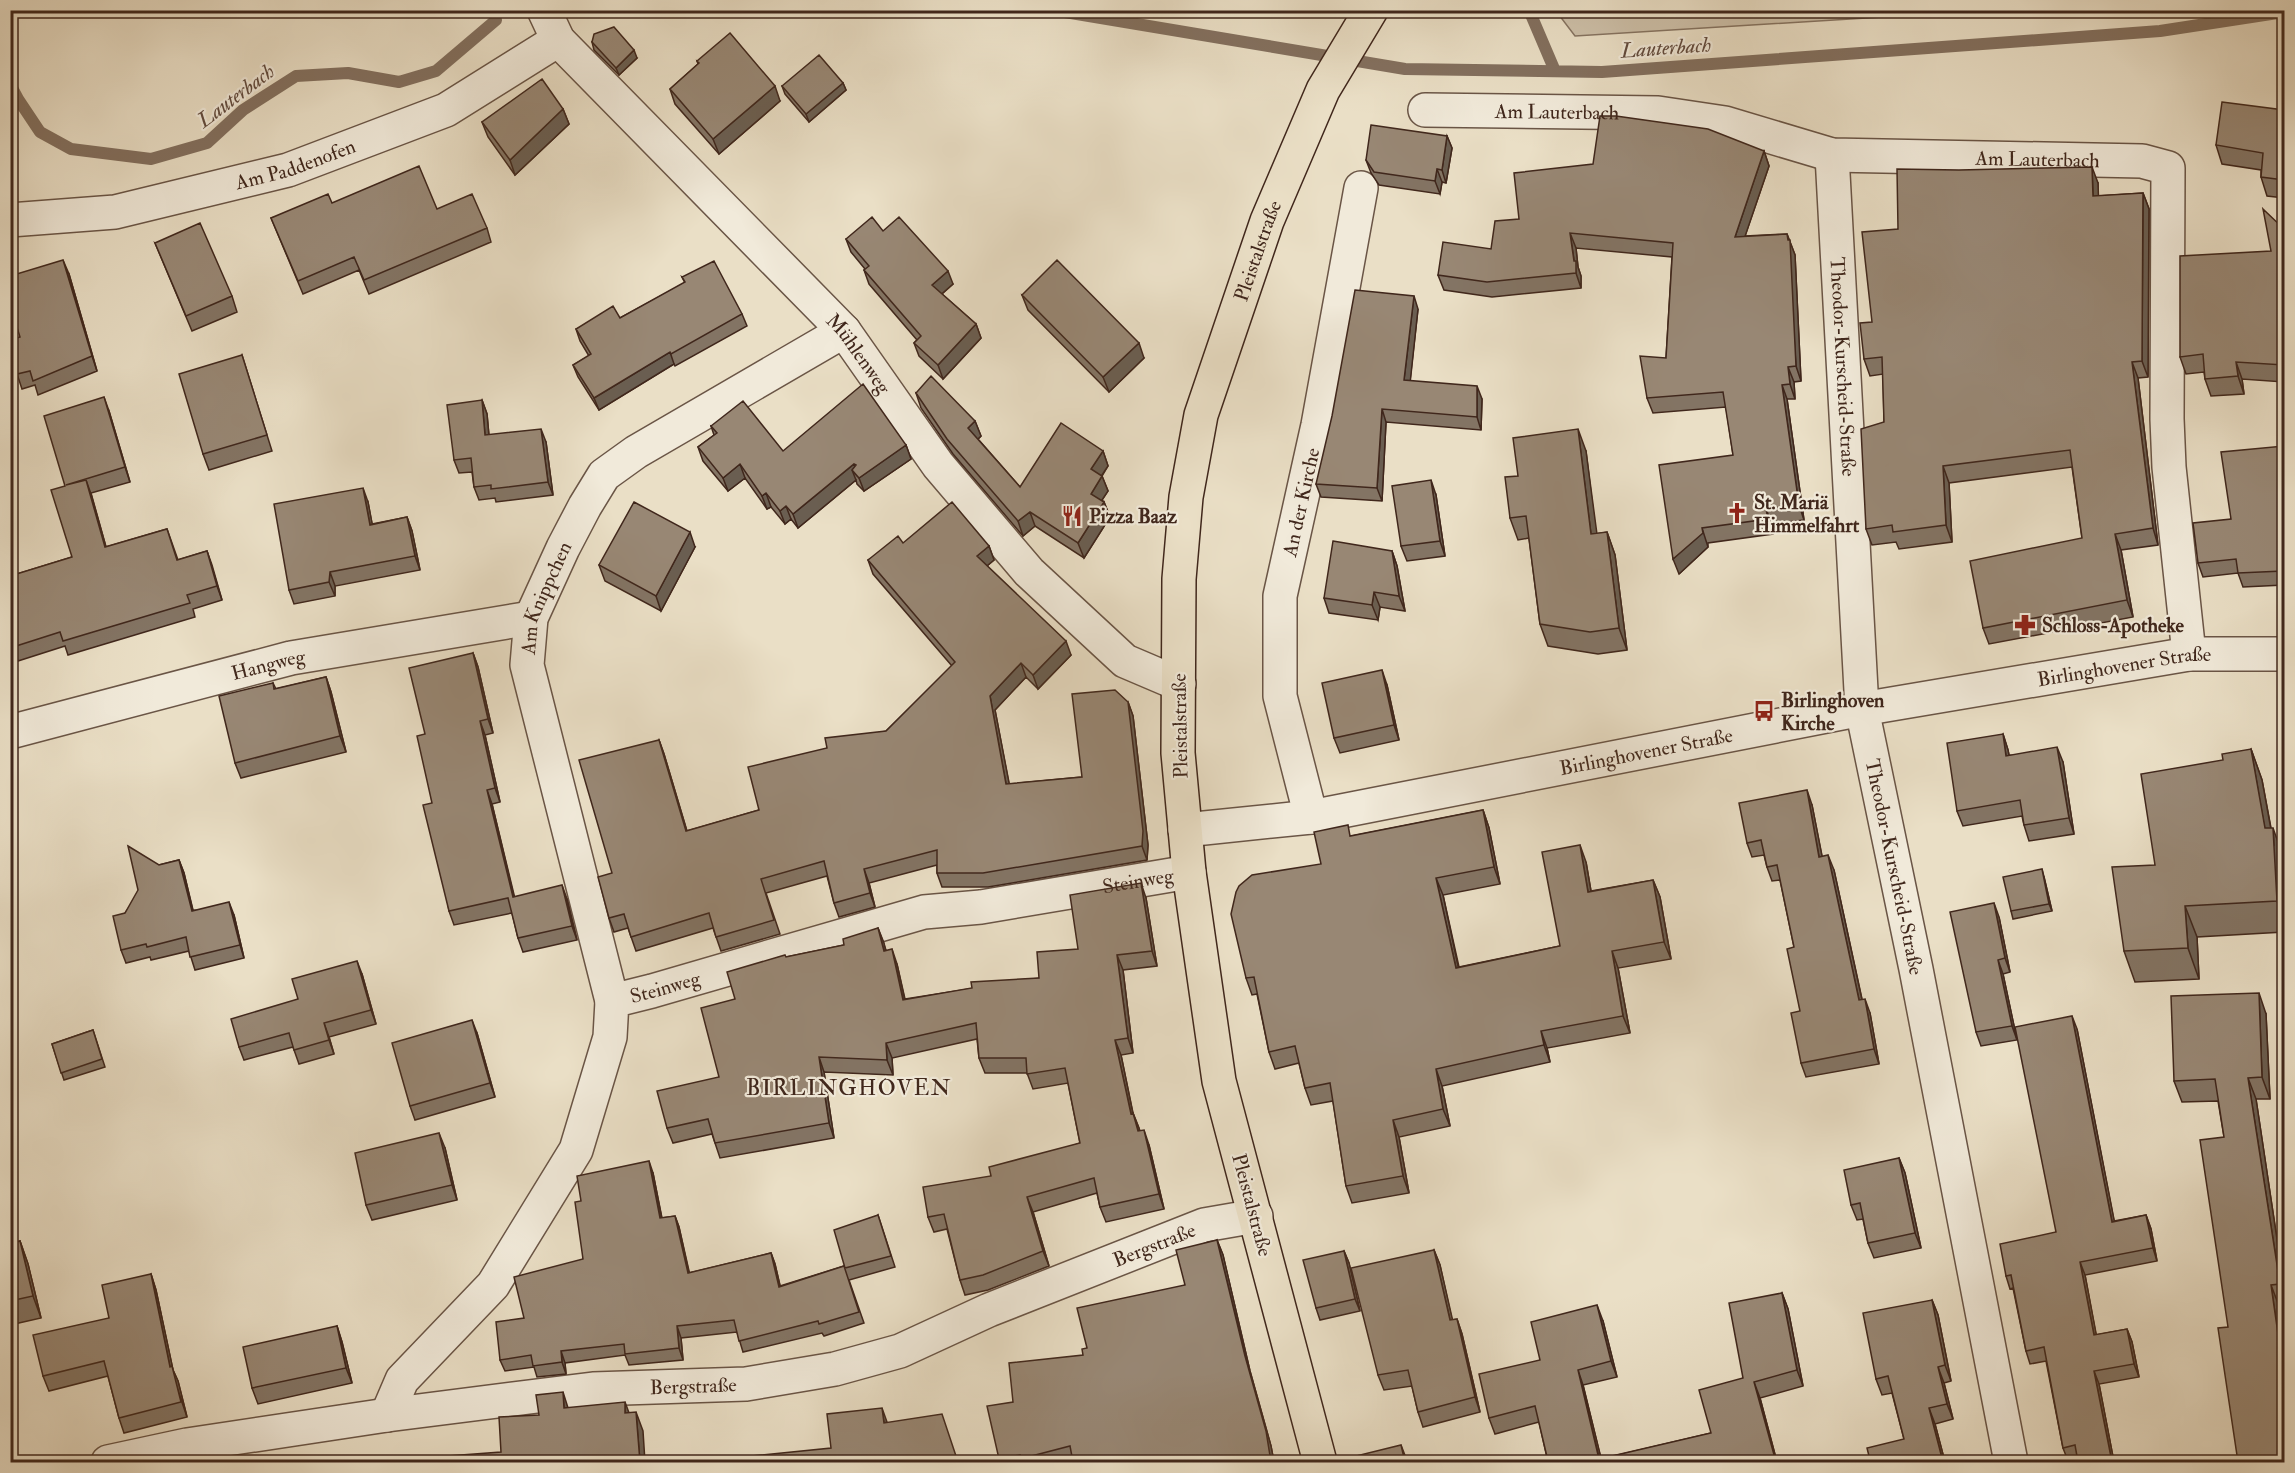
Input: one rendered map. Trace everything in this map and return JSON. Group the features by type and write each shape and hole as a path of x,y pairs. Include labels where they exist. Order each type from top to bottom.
{"main road":[{"name":"Pleistalstraße","path":"1320,1462 1219,1081 1189,872 1178,753 1179,579 1186,497 1201,415 1267,221 1323,90 1364,21"}],"street":[{"name":"Mühlenweg","path":"544,10 558,40 844,331 938,465 1029,572 1125,661 1179,684"},
{"name":"Am Paddenofen","path":"10,220 116,212 288,170 446,110 558,40"},
{"name":"Am Lauterbach","path":"1425,110 1658,113 1725,123 1832,155 2142,161 2168,168 2167,419 2169,467 2189,654"},
{"name":"Theodor-Kurscheid-Straße","path":"1832,155 1862,709 1916,969 2011,1462"},
{"name":"An der Kirche","path":"1311,817 1280,696 1280,596 1318,425 1361,188"},
{"name":"Am Knippchen","path":"612,1001 527,665 531,618 563,548 604,475 636,452 844,331"},
{"name":"Hangweg","path":"10,732 291,658 531,618"},
{"name":"Birlinghovener Straße","path":"1185,830 1311,817 1862,709 2189,654 2284,654"},
{"name":"Steinweg","path":"387,1415 402,1380 493,1285 576,1150 610,1037 612,1001 652,992 924,912 981,907 1189,872"},
{"name":"Bergstraße","path":"108,1462 187,1445 387,1415 593,1389 746,1384 862,1363 900,1351 988,1310 1204,1225 1256,1216"}],"shaded area":[{"path":"1556,11 1979,11 1575,36"}],"building":[{"path":"614,27 634,50 616,68 592,42 594,34"},
{"path":"730,33 775,86 713,139 670,89 699,63 697,61"},
{"path":"819,55 843,83 806,114 782,86"},
{"path":"542,79 563,109 510,160 482,122"},
{"path":"2222,102 2284,110 2284,180 2261,177 2263,153 2216,145"},
{"path":"1600,116 1616,116 1708,129 1764,151 1735,237 1787,234 1790,240 1796,366 1788,367 1790,384 1782,385 1799,505 1766,509 1768,519 1702,528 1703,533 1673,559 1659,465 1733,455 1723,392 1647,398 1640,356 1666,358 1673,243 1570,233 1576,273 1487,282 1438,275 1443,242 1491,249 1495,221 1519,219 1514,173 1593,164"},
{"path":"1371,125 1447,136 1442,170 1437,169 1435,181 1374,172 1366,160"},
{"path":"419,166 437,209 472,194 487,228 364,280 354,257 298,281 271,218 328,194 332,203"},
{"path":"2092,167 2093,196 2143,193 2142,361 2132,362 2153,528 2115,534 2127,600 1983,628 1970,561 2082,538 2070,450 1943,466 1946,525 1893,532 1892,525 1866,529 1861,429 1884,422 1882,357 1864,359 1860,323 1872,322 1862,232 1898,229 1897,169"},
{"path":"2263,209 2284,229 2284,365 2236,362 2238,376 2205,379 2203,354 2180,357 2180,256 2271,251"},
{"path":"872,217 883,231 899,217 948,271 932,285 976,324 938,365 914,343 921,336 864,270 869,266 846,239"},
{"path":"200,223 232,296 186,316 155,243"},
{"path":"63,260 92,356 33,381 30,371 17,374 10,354 10,340 20,337 10,305 10,276"},
{"path":"1057,260 1139,343 1103,377 1022,295"},
{"path":"714,261 742,314 671,354 670,352 594,398 573,365 591,354 576,329 613,306 620,318 685,282 682,277"},
{"path":"1355,290 1414,296 1404,380 1477,386 1477,417 1382,409 1377,488 1316,484 1332,416"},
{"path":"242,355 267,435 203,454 179,374"},
{"path":"931,376 975,421 968,428 1020,487 1061,423 1103,451 1091,469 1102,476 1091,494 1104,502 1078,543 1030,512 1018,521 947,439 916,393"},
{"path":"863,384 906,445 859,478 852,470 856,465 854,464 793,514 786,506 780,511 766,493 762,496 740,464 723,478 698,447 717,433 711,426 743,401 783,451"},
{"path":"104,397 125,467 66,485 86,480 105,547 167,529 177,560 207,551 217,586 187,595 190,603 63,641 60,632 13,647 10,638 10,576 72,557 51,490 65,486 44,416"},
{"path":"482,400 485,435 541,429 548,482 491,489 491,485 474,487 471,458 454,460 447,405"},
{"path":"1578,429 1591,534 1607,532 1619,628 1590,632 1540,624 1526,516 1510,518 1505,477 1518,476 1513,438"},
{"path":"2284,446 2283,571 2238,573 2236,559 2198,563 2193,523 2231,519 2221,452"},
{"path":"1431,480 1440,541 1401,546 1392,486"},
{"path":"363,488 370,525 407,517 415,556 330,572 329,582 289,590 274,504"},
{"path":"634,502 690,532 656,596 599,565"},
{"path":"952,502 989,546 977,556 1066,641 1033,675 1021,663 990,696 1006,784 1082,777 1072,694 1115,690 1128,702 1143,831 1142,846 983,873 937,873 937,850 864,869 870,893 834,903 824,861 761,879 774,920 716,937 709,913 631,937 624,914 609,918 598,877 612,873 579,760 659,740 686,831 759,810 748,767 827,748 825,738 886,731 955,662 868,560 898,536 903,543"},
{"path":"1333,541 1392,551 1399,596 1374,592 1372,605 1324,598"},
{"path":"473,653 488,719 480,721 495,788 487,790 513,897 562,885 572,926 518,938 508,898 449,911 423,805 432,803 417,736 425,734 409,668"},
{"path":"1382,670 1394,725 1334,738 1322,683"},
{"path":"326,677 340,736 235,763 219,696 273,683 274,689"},
{"path":"2003,734 2006,756 2057,747 2069,818 2024,825 2020,800 1957,811 1947,743"},
{"path":"2251,749 2265,828 2273,828 2277,901 2185,906 2188,948 2124,951 2112,867 2155,865 2141,774 2223,760 2222,754"},
{"path":"1807,790 1819,857 1828,855 1859,1000 1865,999 1874,1049 1801,1063 1791,1013 1800,1011 1787,949 1794,947 1777,865 1767,867 1761,840 1747,843 1739,803"},
{"path":"1483,810 1494,867 1436,878 1456,968 1560,946 1542,852 1580,845 1588,892 1653,880 1664,942 1612,951 1623,1016 1541,1031 1544,1045 1436,1069 1443,1109 1393,1120 1403,1176 1346,1186 1330,1083 1305,1088 1295,1046 1269,1052 1254,977 1246,978 1231,914 1236,892 1239,886 1252,875 1321,864 1314,832 1348,825 1350,836"},
{"path":"128,846 159,865 179,860 192,911 229,902 240,945 190,957 186,937 147,947 146,944 121,950 113,916 125,913 138,890"},
{"path":"2042,869 2049,904 2011,911 2003,877"},
{"path":"1141,883 1152,951 1117,955 1128,1038 1115,1040 1131,1114 1133,1113 1138,1131 1144,1130 1159,1194 1100,1207 1094,1178 1027,1197 1043,1251 983,1275 960,1280 944,1214 928,1217 923,1187 991,1176 989,1167 1080,1143 1065,1068 1027,1074 1026,1058 979,1058 976,1023 886,1043 887,1060 819,1057 829,1123 715,1143 708,1119 667,1128 657,1091 719,1077 701,1008 735,999 727,972 785,955 786,957 844,945 843,939 878,928 884,951 892,949 903,1000 972,988 971,982 1039,978 1037,952 1078,949 1070,895"},
{"path":"1994,903 2005,958 1998,960 2012,1026 1976,1032 1950,912"},
{"path":"357,961 371,1010 324,1023 329,1040 294,1050 289,1033 239,1047 231,1019 298,999 292,979"},
{"path":"2259,993 2262,1077 2248,1078 2280,1284 2271,1285 2284,1376 2284,1462 2238,1462 2218,1328 2228,1327 2200,1140 2224,1137 2215,1079 2174,1081 2171,996"},
{"path":"2072,1016 2112,1222 2146,1215 2153,1248 2080,1262 2094,1335 2127,1329 2134,1364 2094,1371 2112,1462 2078,1462 2075,1445 2063,1448 2044,1347 2026,1351 2011,1275 2006,1276 2000,1244 2056,1232 2015,1027"},
{"path":"472,1020 490,1083 410,1106 392,1043"},
{"path":"93,1030 102,1059 61,1073 52,1044"},
{"path":"439,1133 452,1185 366,1205 355,1153"},
{"path":"1899,1158 1915,1233 1868,1243 1860,1203 1851,1205 1844,1170"},
{"path":"649,1161 660,1218 675,1216 688,1273 771,1253 779,1287 844,1266 859,1312 819,1324 818,1321 739,1341 734,1320 677,1326 679,1348 625,1354 624,1344 561,1351 562,1362 533,1366 531,1355 500,1360 496,1322 524,1318 514,1277 583,1259 575,1202 581,1201 577,1176"},
{"path":"878,1215 891,1256 845,1268 834,1230"},
{"path":"1217,1240 1266,1431 1271,1462 1151,1462 1150,1458 1110,1462 1073,1462 1070,1446 1020,1459 1020,1455 999,1459 987,1406 1013,1402 1009,1363 1083,1355 1082,1349 1087,1348 1077,1308 1185,1285 1176,1250"},
{"path":"20,1241 33,1296 10,1301 10,1244"},
{"path":"1434,1250 1450,1320 1457,1319 1475,1397 1418,1412 1408,1370 1378,1375 1351,1268"},
{"path":"1344,1251 1355,1299 1316,1308 1303,1260"},
{"path":"151,1274 170,1367 172,1366 181,1402 119,1418 104,1361 43,1376 33,1335 109,1318 102,1285"},
{"path":"1782,1293 1797,1370 1754,1382 1776,1462 1554,1462 1553,1460 1548,1461 1535,1406 1489,1418 1479,1374 1540,1360 1531,1322 1597,1305 1611,1361 1578,1370 1599,1459 1711,1433 1699,1390 1743,1378 1729,1303"},
{"path":"1932,1300 1945,1365 1938,1367 1947,1404 1929,1408 1943,1462 1858,1462 1870,1460 1867,1448 1904,1439 1888,1376 1876,1379 1863,1313"},
{"path":"337,1326 346,1368 252,1388 243,1347"},
{"path":"563,1392 564,1408 625,1402 625,1413 636,1412 640,1462 367,1462 501,1452 499,1417 539,1415 536,1395"},
{"path":"882,1408 884,1423 942,1414 958,1462 752,1462 752,1456 831,1448 827,1414"},
{"path":"1401,1445 1405,1462 1357,1462 1356,1456"}],"waterway":[{"name":"Lauterbach","path":"1053,10 1405,69 1602,72 2160,31 2284,12"},
{"path":"1529,10 1555,71"},
{"name":"Lauterbach","path":"10,84 40,132 71,149 151,159 207,143 243,110 296,76 348,73 399,82 436,71 496,20"}],"place":[{"name":"St. Mariä Himmelfahrt","path":"1737,513"},
{"name":"Pizza Baaz","path":"1072,516"},
{"name":"Schloss-Apotheke","path":"2025,625"},
{"name":"Birlinghoven Kirche","path":"1764,711"}],"district":[{"name":"BIRLINGHOVEN","path":"849,1088"}]}
